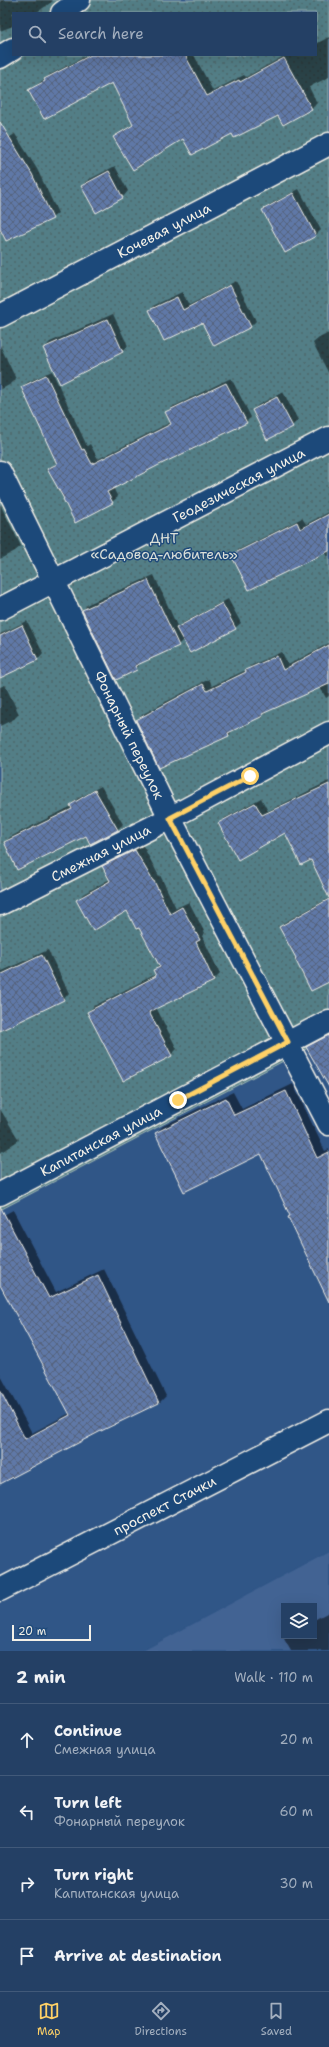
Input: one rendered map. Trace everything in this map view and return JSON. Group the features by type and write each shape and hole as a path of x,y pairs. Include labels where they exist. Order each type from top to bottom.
{"street":[{"path":"63,12 79,0"},
{"path":"0,56 12,50"},
{"name":"Кочевая улица","path":"0,316 329,144"},
{"name":"Геодезическая улица","path":"0,609 329,438"},
{"name":"Фонарный переулок","path":"0,472 170,818 288,1042 329,1124"},
{"name":"Смежная улица","path":"0,904 170,818 329,733"},
{"name":"Капитанская улица","path":"0,1194 329,1020"},
{"name":"проспект Стачки","path":"0,1590 329,1421"}],"shaded area":[{"path":"329,1551 329,1651 143,1651"}],"green space":[{"name":"ДНТ «Садовод-любитель»","path":"0,0 329,0 329,1037 0,1210"}],"building":[{"path":"89,56 186,56 207,96 239,80 240,82 284,58 312,109 283,125 278,116 234,138 232,134 192,155 183,139 133,170 113,137 133,125 112,83 44,119 28,90 45,81 44,79"},
{"path":"0,122 32,174 53,219 6,241 0,229"},
{"path":"109,171 123,198 96,213 81,186"},
{"path":"293,193 316,236 285,253 262,210"},
{"path":"230,285 251,327 214,346 202,323 164,341 149,310 177,297 183,310"},
{"path":"108,319 123,352 60,384 43,348"},
{"path":"46,375 82,450 84,449 92,464 171,424 165,412 226,383 247,423 159,465 107,492 113,503 75,523 64,499 47,469 57,464 21,387"},
{"path":"277,397 293,427 267,440 252,410"},
{"path":"329,514 329,551 249,590 231,555 297,522 300,529"},
{"path":"148,580 179,646 135,666 137,670 116,680 82,610"},
{"path":"222,603 236,629 190,653 176,628"},
{"path":"22,625 38,660 0,678 0,636"},
{"path":"329,645 329,684 262,714 263,716 228,733 229,736 159,768 136,720 203,684 207,691 246,672 245,670 277,656 283,670"},
{"path":"329,784 329,898 311,860 301,865 285,833 238,860 218,823 255,803 262,815"},
{"path":"95,790 118,830 90,844 86,836 17,870 4,842 72,809 70,805"},
{"path":"135,850 154,881 170,914 182,907 200,940 196,942 214,981 149,1012 172,1056 123,1081 87,1012 156,976 153,970 160,967 139,928 136,929 127,911 93,931 76,900 110,881 102,866"},
{"path":"329,899 329,982 311,991 295,959 296,958 279,927"},
{"path":"42,955 64,1000 0,1031 0,975"},
{"path":"329,1035 329,1087 306,1047"},
{"path":"286,1091 317,1158 329,1152 329,1302 288,1217 290,1216 261,1154 184,1192 155,1133 226,1098 234,1115"},
{"path":"0,1206 49,1298 98,1275 159,1403 99,1432 0,1484 0,1390 25,1439 70,1415 0,1285"}],"route":[{"path":"178,1100 288,1042 170,818 250,776"}]}
